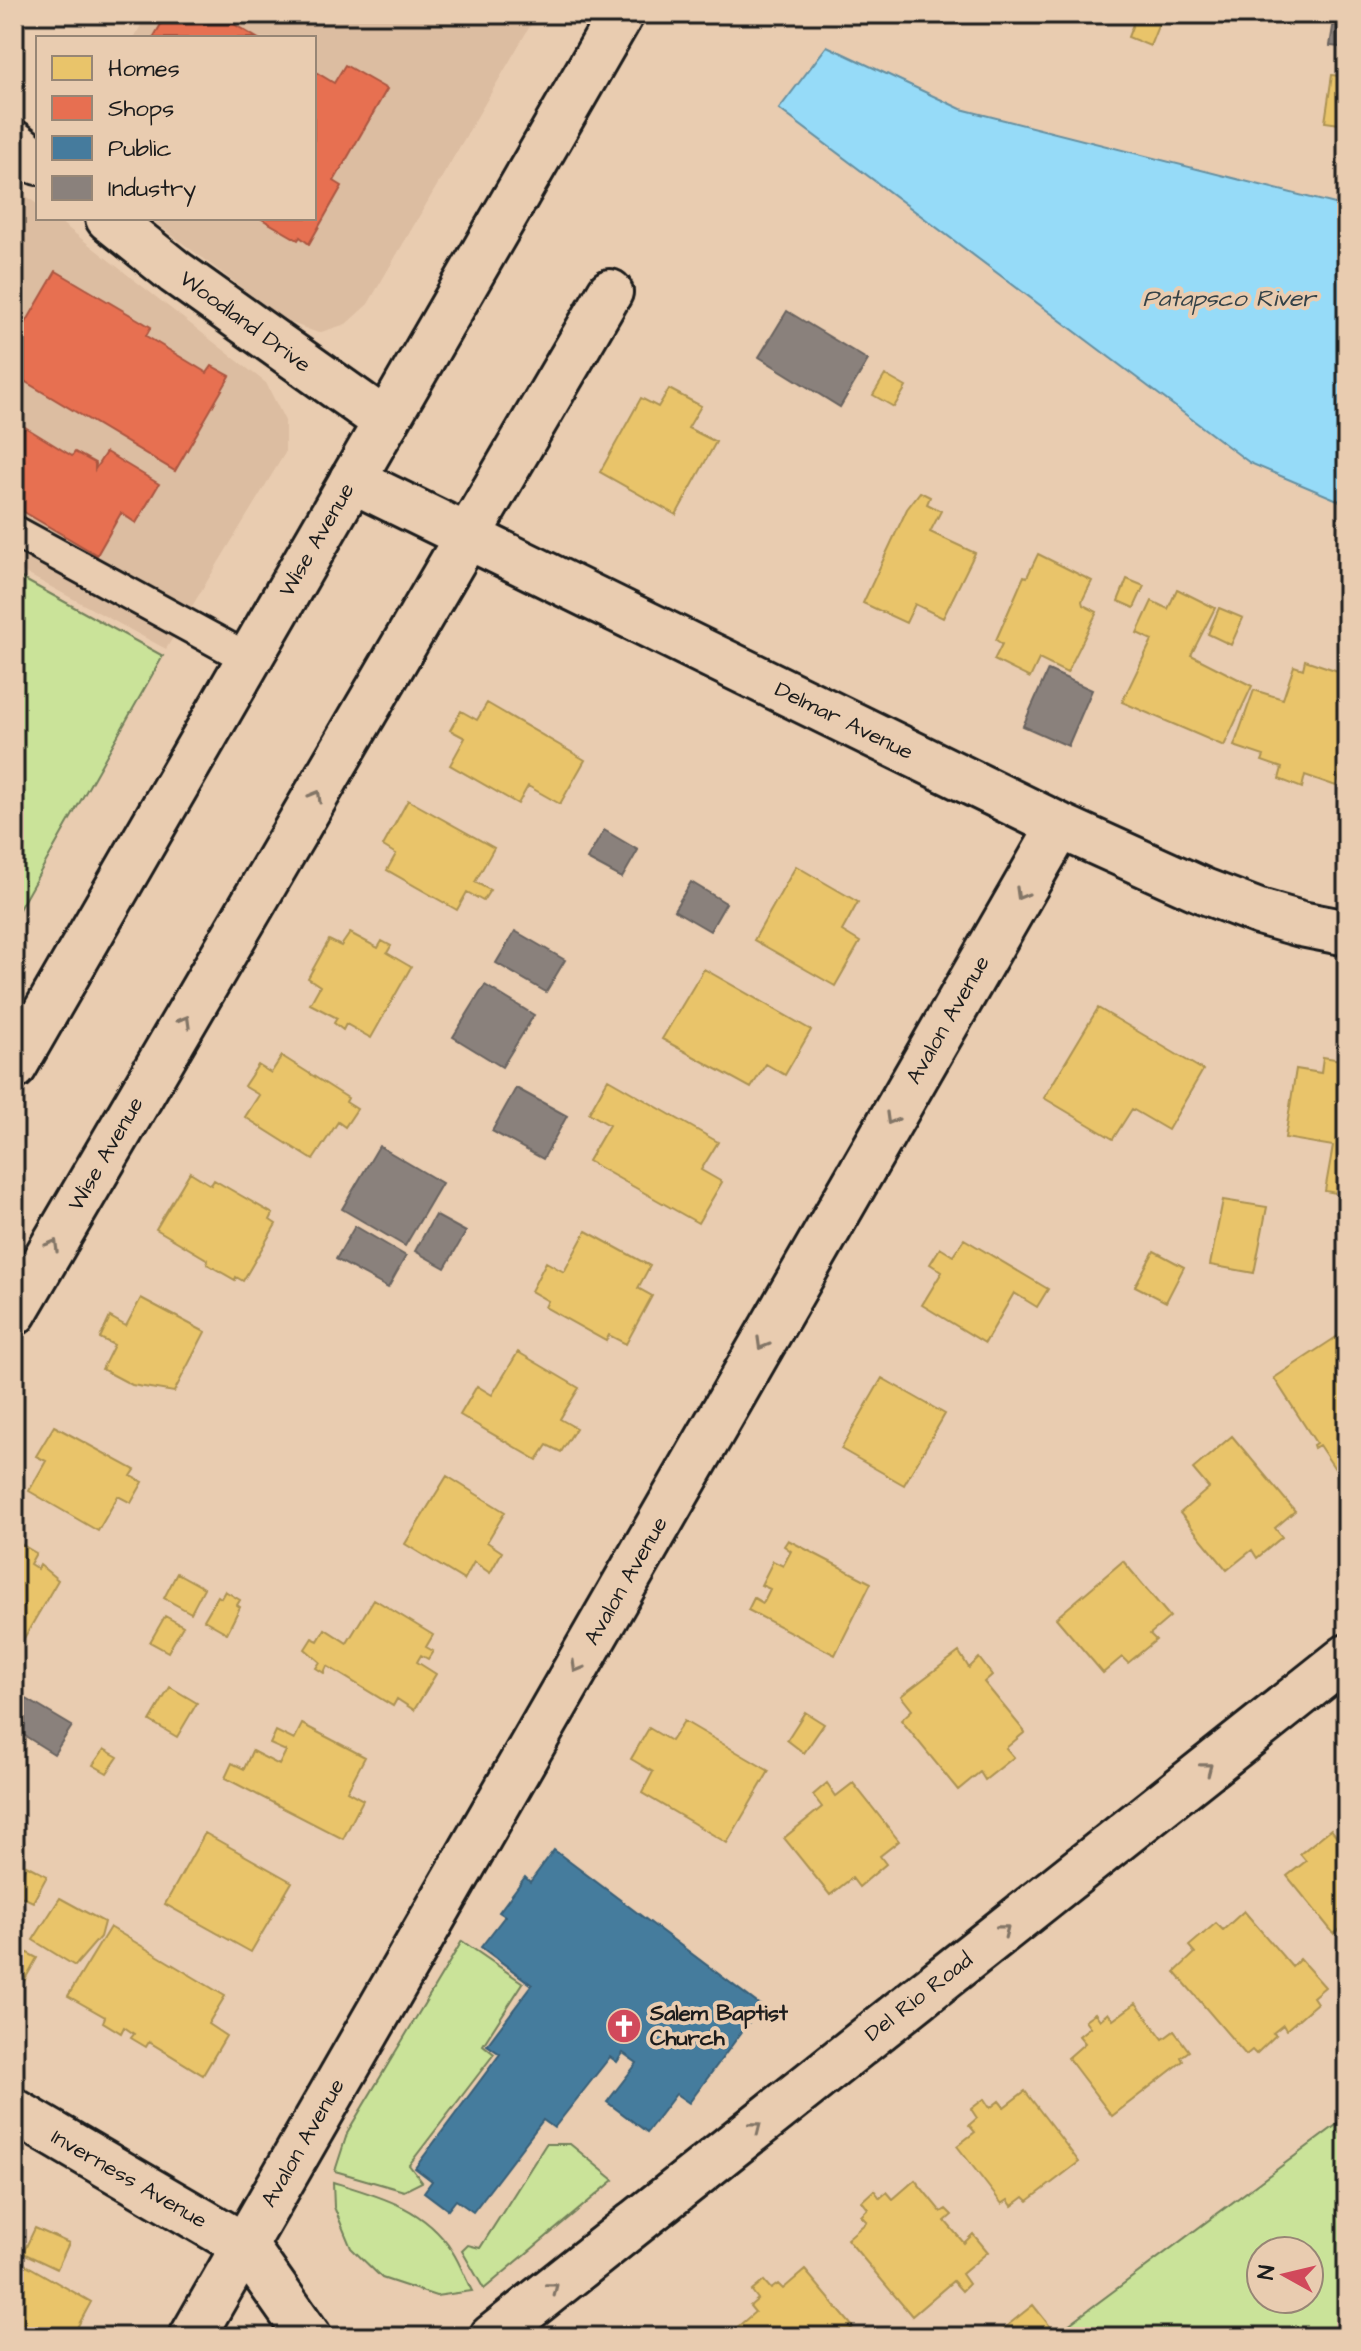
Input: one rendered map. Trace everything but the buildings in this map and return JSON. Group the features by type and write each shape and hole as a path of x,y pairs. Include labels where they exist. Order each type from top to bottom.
{"street":[{"name":"Wise Avenue","path":"14,1067 621,14"},
{"path":"14,143 36,160"},
{"name":"Woodland Drive","path":"110,220 175,272 386,422"},
{"name":"Wise Avenue","path":"14,1313 610,292"},
{"name":"Delmar Avenue","path":"352,480 1060,826 1204,891 1259,912 1347,933"},
{"name":"Avalon Avenue","path":"192,2337 1060,826"},
{"name":"Del Rio Road","path":"492,2337 1347,1657"},
{"name":"Inverness Avenue","path":"14,2111 245,2246"},
{"path":"245,2246 309,2337"}],"lane":[{"path":"14,531 249,659"}],"shaded area":[{"path":"147,14 537,14 368,304 346,324 318,333 286,321 152,220 316,220 316,36 135,36"},
{"path":"21,192 36,203 36,220 58,220 266,383 285,421 285,453 166,649 14,567 14,205"}],"green space":[{"path":"14,574 163,656 14,918"},
{"path":"462,1941 523,1983 483,2045 494,2054 409,2165 422,2182 404,2191 335,2171 348,2131"},
{"path":"1347,2117 1347,2337 1052,2337"},
{"path":"546,2144 570,2144 614,2180 484,2289 462,2251 468,2245 480,2248"},
{"path":"333,2182 400,2206 428,2224 458,2260 472,2291 436,2296 382,2278 351,2248 334,2207"}],"water":[{"name":"Patapsco River","path":"827,46 961,109 1347,207 1347,504 1250,463 779,109"}],"place":[{"name":"Salem Baptist Church","path":"624,2026"}]}
